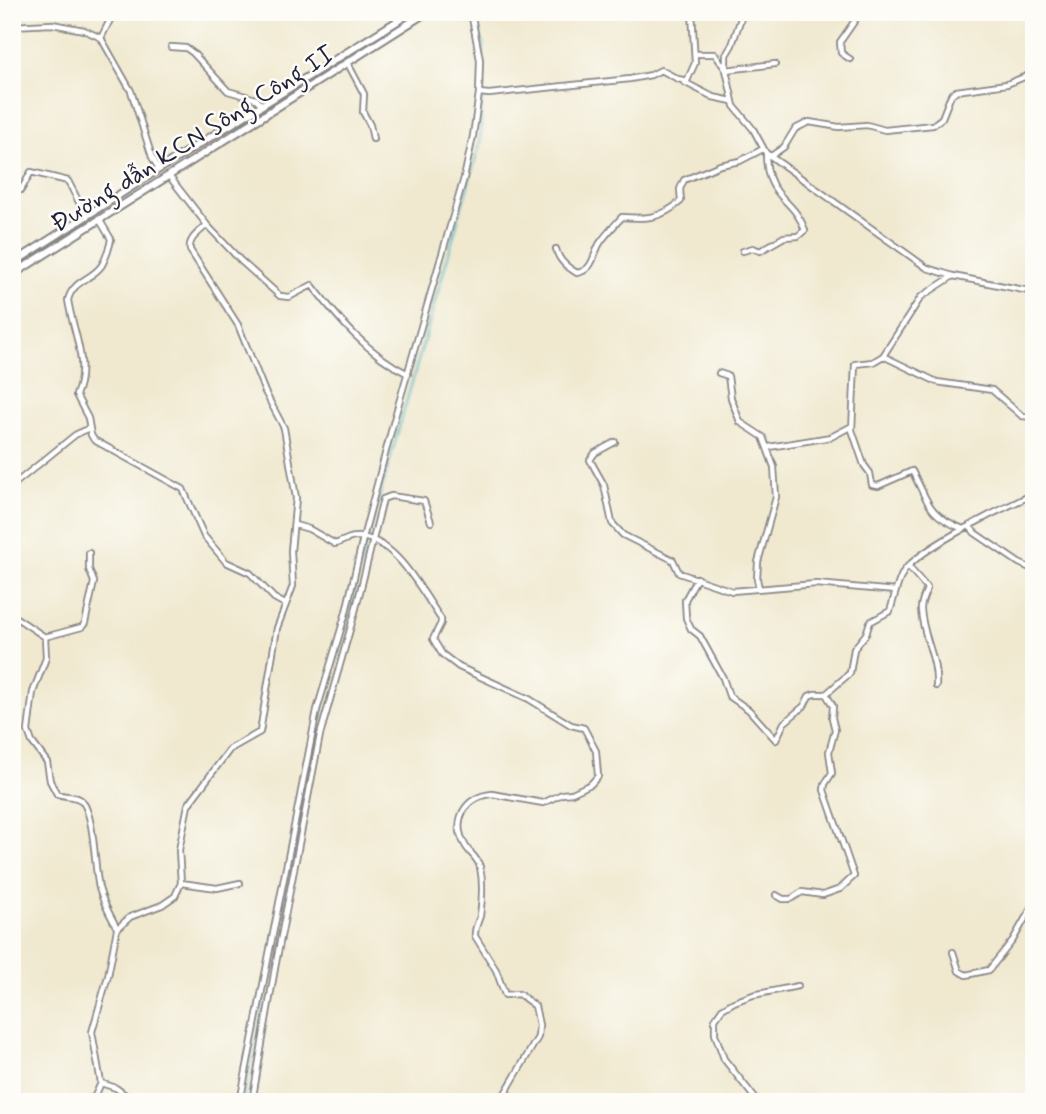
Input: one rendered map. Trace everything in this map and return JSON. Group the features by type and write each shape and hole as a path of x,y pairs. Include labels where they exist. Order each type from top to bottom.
{"street":[{"path":"101,38 114,12"},
{"name":"Đường dẫn KCN Sông Công II","path":"12,264 412,12"},
{"name":"Đường dẫn KCN Sông Công II","path":"12,275 427,12"},
{"path":"240,1102 317,710 368,539 408,374 464,178 473,136 480,93 480,60 471,12"},
{"path":"684,81 694,69 692,12"},
{"path":"743,12 726,55 726,70 732,101 767,153 927,268 953,276 1034,292"},
{"path":"850,59 841,52 840,42 858,16 866,12"},
{"path":"12,26 52,24 83,30 101,38 131,91 152,157 159,169"},
{"path":"171,47 186,48 204,63 228,91 256,99 262,105"},
{"path":"695,54 715,54 726,70"},
{"path":"347,62 364,94 363,112 373,139"},
{"path":"726,70 775,64"},
{"path":"480,93 630,79 650,75 661,69 713,97 732,101"},
{"path":"556,249 558,257 565,265 577,274 583,272 596,255 597,247 622,217 637,219 661,215 681,201 680,189 684,180 720,165 784,147 795,130 809,122 839,127 867,125 890,131 933,125 942,118 951,95 956,91 1007,84 1034,73"},
{"path":"242,118 246,125"},
{"path":"743,251 753,248 760,251 784,237 798,236 804,230 798,217 773,188 767,169 767,153"},
{"path":"12,192 21,190 31,172 68,181 86,216"},
{"path":"168,175 207,225 241,261 280,296 289,297 312,285 362,342 384,362 408,374"},
{"path":"99,219 111,239 104,262 75,286 68,300 82,359 82,380 76,395 88,418 94,440 183,489 204,536 226,562 250,573 274,598 285,604"},
{"path":"117,929 130,917 170,902 181,883 179,850 188,805 230,749 260,732 278,622 293,586 291,551 296,498 284,428 265,392 238,325 190,250 191,239 207,225"},
{"path":"953,276 921,297 883,356 876,361 854,366 852,426 872,485 878,486 912,471 928,505 941,519 963,530"},
{"path":"883,356 937,382 992,390 1022,416 1034,417"},
{"path":"719,373 728,376 731,398 740,422 761,434 769,447 775,470 776,497 758,565 759,588"},
{"path":"769,447 831,437 852,426"},
{"path":"12,486 69,440 89,428"},
{"path":"615,442 594,453 590,460 604,485 612,523 623,535 670,558 679,573 741,592 816,584 896,592"},
{"path":"697,578 685,600 689,626 700,636 723,678 729,696 749,710 775,740 784,723 811,695 826,694 850,673 856,646 866,634 870,622 890,611 901,576 908,566 937,545 997,510 1034,494"},
{"path":"252,1102 275,968 326,712 355,612 368,539 383,499 387,496 424,501 431,522"},
{"path":"295,525 309,529 335,544 352,537 368,539 384,546 419,583 441,621 433,639 442,654 463,669 528,699 571,725 583,727 597,755 598,774 590,784 570,794 562,793 543,803 484,794 470,801 461,815 463,842 478,861 480,869 480,916 474,930 475,936 496,970 505,995 521,995 535,1006 539,1024 538,1037 500,1102"},
{"path":"970,527 1008,556 1034,570"},
{"path":"12,615 46,637 77,630 85,623 94,582 89,569 89,553"},
{"path":"908,566 927,588 921,607 935,667 936,686"},
{"path":"46,637 44,663 31,697 29,736 47,762 50,781 57,794 78,798 83,803 90,825 100,889 117,929 108,976 92,1032 102,1083 95,1096 87,1102"},
{"path":"776,895 791,899 802,892 823,895 840,889 854,876 824,790 832,773 829,752 835,732 833,706 826,694"},
{"path":"299,800 308,804"},
{"path":"181,883 217,888 240,883"},
{"path":"953,952 959,971 966,975 989,970 1013,940 1034,903"},
{"path":"758,1102 724,1059 715,1034 715,1019 718,1013 734,1002 798,986"},
{"path":"102,1083 116,1088 135,1102"}],"waterway":[{"path":"476,12 484,51 482,91"},
{"path":"243,1102 315,739 366,544 480,143 482,96"}]}
